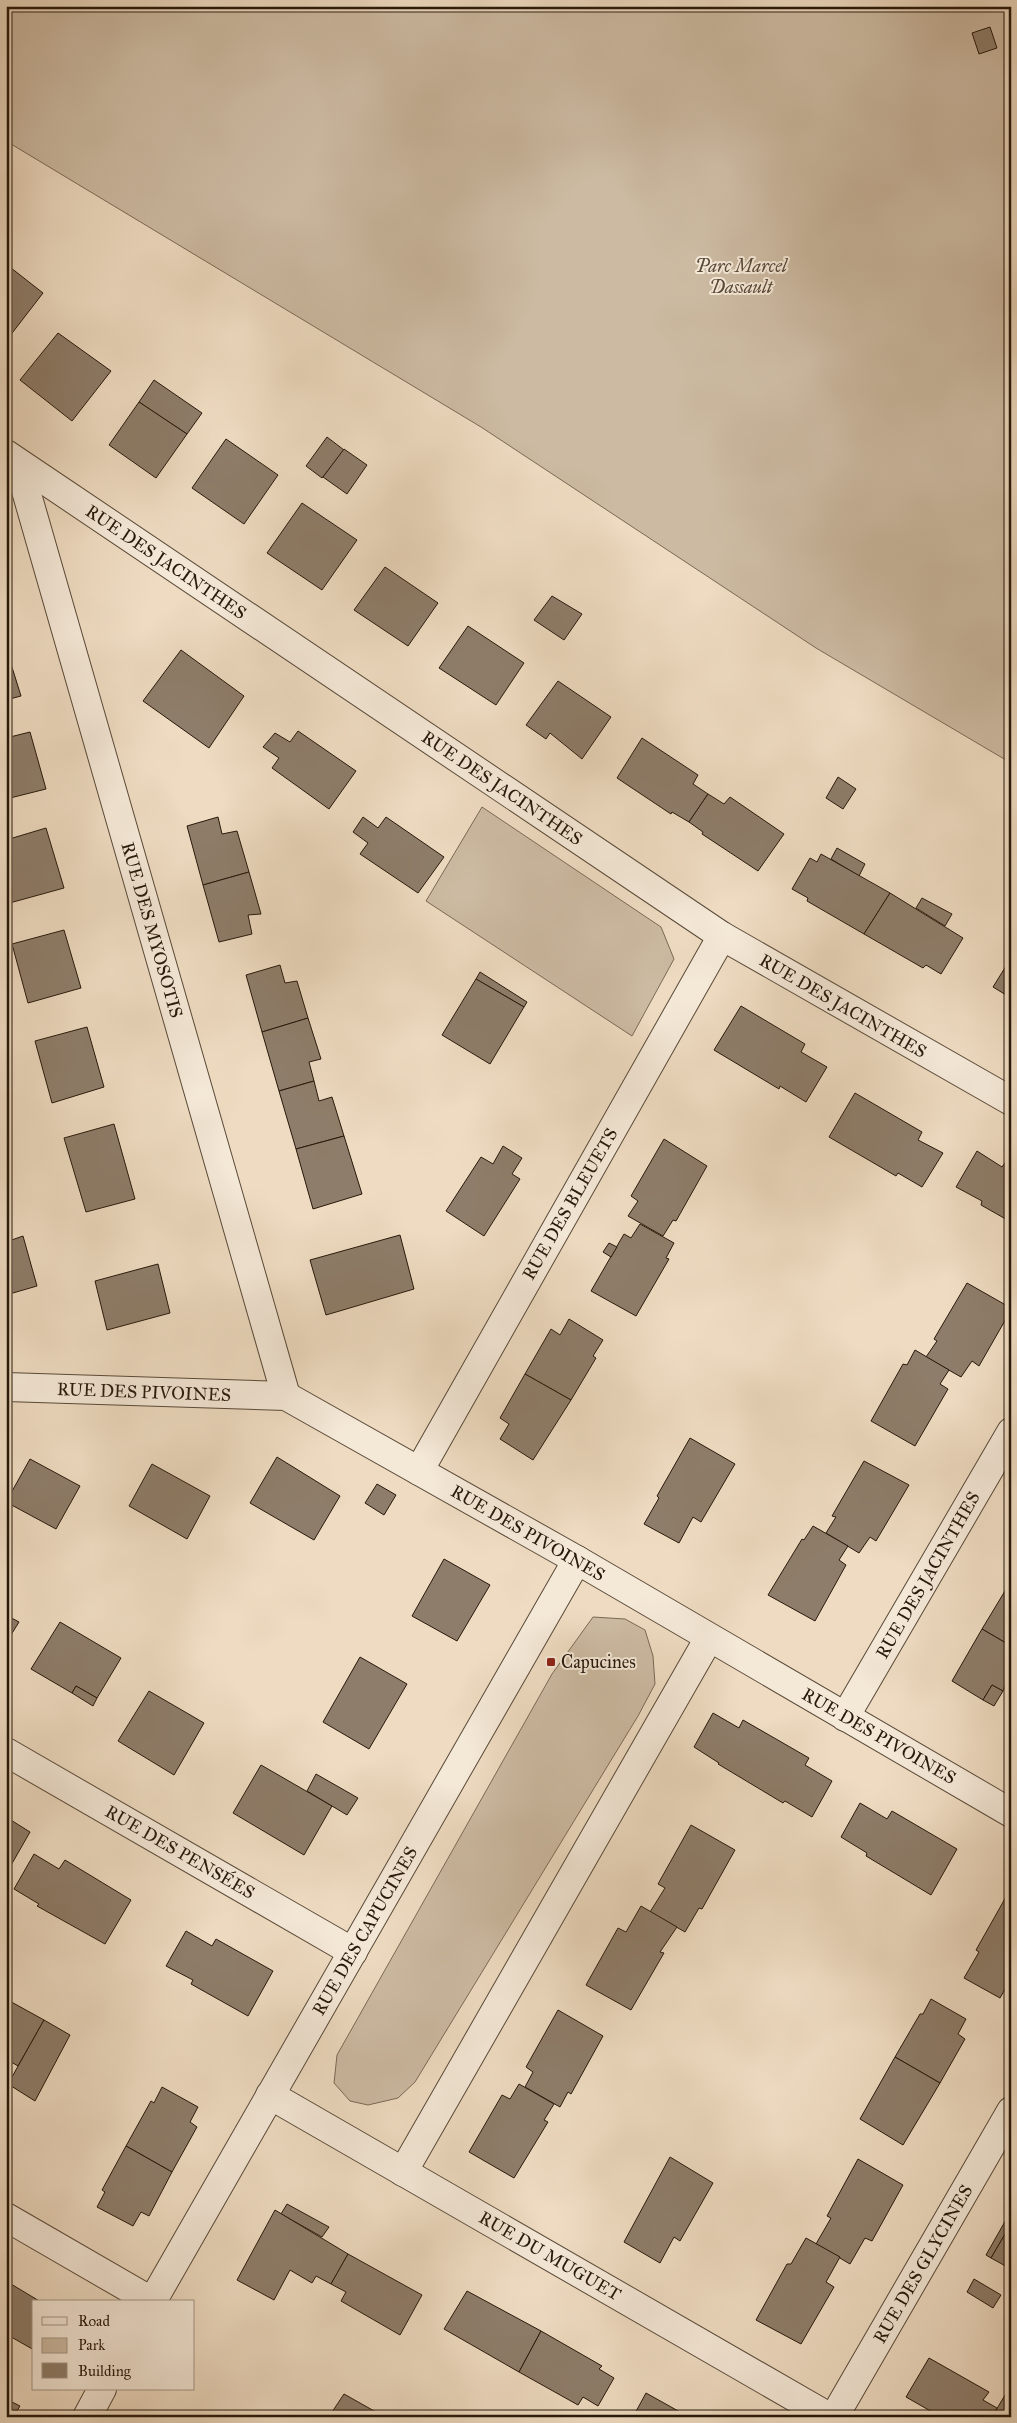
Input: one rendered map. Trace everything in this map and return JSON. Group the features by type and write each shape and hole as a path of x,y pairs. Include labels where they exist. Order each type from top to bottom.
{"street":[{"name":"RUE DES JACINTHES","path":"12,458 722,936 1011,1101"},
{"name":"RUE DES MYOSOTIS","path":"12,458 286,1396"},
{"name":"RUE DES BLEUETS","path":"419,1471 722,936"},
{"name":"RUE DES PIVOINES","path":"6,1387 286,1396 576,1560 1011,1813"},
{"name":"RUE DES JACINTHES","path":"846,1717 1011,1432"},
{"name":"RUE DES CAPUCINES","path":"153,2300 576,1560"},
{"path":"403,2172 709,1638"},
{"name":"RUE DES PENSÉES","path":"6,1752 353,1952"},
{"name":"RUE DU MUGUET","path":"270,2095 830,2417"},
{"name":"RUE DES GLYCINES","path":"834,2417 1011,2111"},
{"path":"6,2217 149,2300"},
{"path":"87,2417 101,2390"}],"green space":[{"name":"Parc Marcel Dassault","path":"6,6 1011,6 1011,763 816,648 481,427 6,141"},
{"path":"482,807 661,927 674,959 632,1036 426,901"},
{"path":"593,1617 625,1619 645,1630 653,1656 655,1684 638,1716 415,2082 398,2098 368,2105 350,2101 334,2083 337,2055 552,1674"}],"building":[{"path":"990,27 997,48 979,54 972,33"},
{"path":"6,264 43,293 6,341"},
{"path":"58,333 111,371 72,421 20,380"},
{"path":"154,380 202,413 187,434 139,402"},
{"path":"139,402 187,434 156,478 109,445"},
{"path":"327,437 344,450 322,478 306,466"},
{"path":"226,439 278,475 244,524 192,488"},
{"path":"344,449 367,465 347,494 323,477"},
{"path":"302,503 357,540 322,590 267,553"},
{"path":"385,567 438,603 408,646 354,610"},
{"path":"552,596 582,614 564,640 534,620"},
{"path":"468,626 524,663 496,705 439,668"},
{"path":"6,648 21,696 6,700"},
{"path":"181,650 244,696 209,748 143,701"},
{"path":"558,681 611,717 582,759 550,733 546,739 526,725"},
{"path":"298,731 356,771 329,809 272,768 279,758 263,747 275,733 290,742"},
{"path":"30,732 46,789 6,799 6,738"},
{"path":"642,738 698,775 693,784 708,794 689,822 672,812 671,814 617,778"},
{"path":"838,777 856,789 843,809 826,798"},
{"path":"708,794 724,804 730,797 784,834 758,871 702,834 703,832 689,822"},
{"path":"218,817 222,834 237,831 249,872 203,885 187,826"},
{"path":"363,817 378,828 386,817 444,857 418,893 360,854 368,843 353,832"},
{"path":"46,828 64,888 6,904 6,840"},
{"path":"837,848 865,864 859,876 831,859"},
{"path":"821,854 890,893 864,934 807,901 808,898 792,889 810,858 817,862"},
{"path":"249,872 261,914 248,915 252,934 219,942 203,885"},
{"path":"890,893 963,938 941,974 926,965 923,968 864,934"},
{"path":"922,898 952,914 945,926 916,908"},
{"path":"64,930 81,988 28,1003 12,944"},
{"path":"1011,958 1011,998 993,987"},
{"path":"280,965 285,983 297,981 308,1018 262,1032 246,975"},
{"path":"480,972 527,1002 524,1007 476,979"},
{"path":"476,979 524,1007 490,1064 442,1035"},
{"path":"741,1006 805,1044 801,1052 827,1067 806,1102 780,1086 779,1089 714,1050"},
{"path":"308,1018 321,1059 309,1062 314,1081 279,1091 262,1032"},
{"path":"87,1027 104,1087 52,1103 35,1041"},
{"path":"314,1081 319,1101 332,1097 344,1136 296,1149 279,1091"},
{"path":"855,1093 922,1132 918,1140 943,1153 922,1187 898,1173 896,1176 829,1137"},
{"path":"114,1124 135,1199 86,1212 64,1138"},
{"path":"344,1136 362,1194 313,1209 296,1149"},
{"path":"664,1139 707,1166 676,1221 673,1220 663,1236 628,1216 638,1201 631,1196"},
{"path":"503,1146 522,1158 512,1174 520,1179 484,1236 446,1211 481,1157 493,1164"},
{"path":"977,1151 1002,1167 1007,1160 1011,1162 1011,1222 981,1205 982,1201 956,1187"},
{"path":"640,1224 674,1243 666,1258 669,1259 636,1316 591,1291 624,1234 631,1238"},
{"path":"400,1235 414,1289 326,1315 310,1260"},
{"path":"23,1236 37,1286 6,1295 6,1242"},
{"path":"609,1243 617,1247 611,1257 603,1252"},
{"path":"158,1264 170,1313 107,1330 95,1281"},
{"path":"967,1283 1011,1308 1011,1310 979,1366 972,1361 961,1377 926,1357 937,1341 934,1339"},
{"path":"569,1319 603,1340 593,1356 596,1358 571,1400 525,1374 551,1329 560,1335"},
{"path":"915,1350 949,1370 940,1384 948,1389 915,1446 871,1421 903,1364 907,1365"},
{"path":"525,1374 571,1400 533,1460 500,1439 509,1424 500,1418"},
{"path":"690,1438 735,1464 701,1522 693,1517 679,1543 644,1524 659,1498 657,1496"},
{"path":"277,1457 340,1496 314,1540 250,1503"},
{"path":"30,1459 80,1486 56,1529 6,1502"},
{"path":"864,1461 909,1485 876,1541 870,1537 859,1553 826,1533 836,1517 832,1516"},
{"path":"152,1464 210,1496 187,1539 129,1506"},
{"path":"377,1484 396,1495 384,1515 365,1503"},
{"path":"813,1526 848,1546 839,1560 846,1565 815,1621 768,1595 802,1539 804,1540"},
{"path":"444,1559 490,1585 457,1641 412,1616"},
{"path":"1011,1581 1011,1646 982,1629"},
{"path":"6,1615 19,1622 6,1643"},
{"path":"60,1622 121,1658 97,1698 76,1686 72,1693 31,1669"},
{"path":"982,1629 1011,1646 1011,1688 1006,1685 1003,1691 992,1685 983,1700 952,1681"},
{"path":"360,1657 407,1684 369,1749 323,1722"},
{"path":"992,1685 1003,1691 994,1706 983,1700"},
{"path":"76,1686 97,1698 93,1706 72,1693"},
{"path":"149,1691 204,1723 174,1775 118,1741"},
{"path":"713,1713 739,1728 743,1720 809,1758 805,1765 832,1781 812,1817 785,1801 783,1803 718,1764 694,1747"},
{"path":"261,1765 332,1806 304,1855 233,1813"},
{"path":"316,1774 358,1798 347,1815 307,1791"},
{"path":"860,1803 887,1819 892,1811 957,1849 931,1895 866,1856 867,1853 841,1837"},
{"path":"6,1817 30,1832 6,1874"},
{"path":"691,1825 735,1850 702,1909 699,1908 685,1932 650,1912 665,1888 658,1884"},
{"path":"34,1854 59,1869 65,1860 131,1900 105,1944 37,1906 39,1904 14,1889"},
{"path":"1011,1888 1011,1979 1000,1998 964,1978 979,1952 976,1950"},
{"path":"641,1906 677,1927 660,1952 664,1953 631,2010 586,1985 618,1928 626,1932"},
{"path":"186,1931 212,1946 216,1939 273,1971 248,2016 191,1984 193,1980 166,1966"},
{"path":"6,1999 44,2020 18,2066 6,2059"},
{"path":"931,1999 966,2019 958,2034 965,2039 940,2083 895,2057"},
{"path":"558,2010 603,2036 571,2094 568,2092 560,2107 525,2087 533,2072 526,2067"},
{"path":"44,2020 70,2035 35,2101 8,2084"},
{"path":"895,2057 940,2083 903,2145 860,2119"},
{"path":"519,2084 554,2104 544,2120 548,2122 514,2178 469,2152 502,2095 510,2099"},
{"path":"162,2087 198,2107 190,2122 197,2127 172,2172 126,2146 151,2101 154,2103"},
{"path":"126,2146 172,2172 149,2216 141,2212 133,2226 97,2207 105,2192 102,2190"},
{"path":"670,2157 713,2183 680,2241 674,2237 660,2263 624,2242"},
{"path":"858,2159 903,2185 872,2241 865,2238 850,2264 816,2244 831,2218 827,2216"},
{"path":"287,2204 329,2227 322,2237 281,2214"},
{"path":"275,2210 348,2254 331,2284 316,2276 312,2283 290,2270 274,2300 237,2280"},
{"path":"1007,2218 1011,2220 1011,2224 991,2258 986,2255"},
{"path":"1011,2224 1011,2269 991,2258"},
{"path":"806,2238 840,2257 826,2282 834,2287 801,2344 756,2320 787,2264 791,2264"},
{"path":"348,2254 422,2295 400,2335 341,2301 346,2292 331,2284"},
{"path":"974,2279 1001,2295 993,2308 967,2292"},
{"path":"6,2281 38,2300 32,2300 32,2349 6,2334"},
{"path":"467,2291 541,2331 519,2372 444,2329"},
{"path":"541,2331 602,2366 599,2369 614,2378 598,2406 583,2397 578,2405 519,2372"},
{"path":"929,2358 989,2392 983,2400 997,2408 992,2417 941,2417 906,2397"},
{"path":"1008,2390 1011,2392 1011,2417 992,2417"},
{"path":"646,2393 689,2417 633,2417"},
{"path":"344,2394 376,2412 373,2417 340,2417 332,2412"},
{"path":"6,2399 20,2406 13,2417 6,2417"}],"place":[{"name":"Capucines","path":"551,1662"}]}
